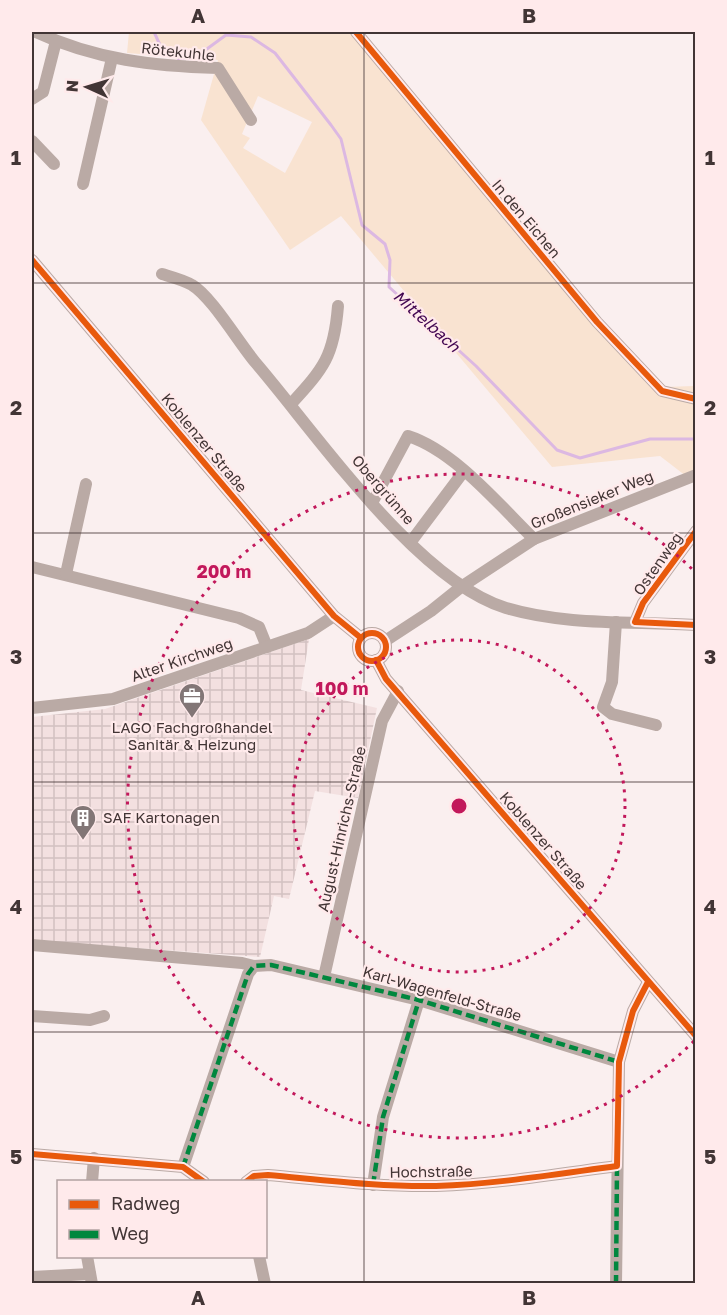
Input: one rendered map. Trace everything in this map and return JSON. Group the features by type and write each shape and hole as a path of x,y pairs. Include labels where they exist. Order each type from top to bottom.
{"street":[{"name":"Rötekuhle","path":"36,32 56,41 112,58 156,66 218,68 251,120"},
{"name":"In den Eichen","path":"356,32 597,322 662,391 696,399"},
{"path":"32,99 43,92 56,41"},
{"path":"83,184 112,58"},
{"path":"32,141 54,164"},
{"name":"Koblenzer Straße","path":"32,260 334,616 361,638"},
{"name":"Obergrünne","path":"162,274 192,285 201,292 243,348 372,503 410,543 460,586"},
{"path":"291,404 320,372 329,357 338,306"},
{"path":"372,503 408,436 419,439 464,471 534,539"},
{"path":"410,543 464,471"},
{"name":"Großensieker Weg","path":"385,641 431,611 460,586 534,539 696,475"},
{"path":"66,574 86,484"},
{"name":"Ostenweg","path":"635,621 643,603 696,531"},
{"path":"32,567 238,618 259,627 267,647"},
{"path":"460,586 504,608 553,618 696,625"},
{"name":"Alter Kirchweg","path":"32,708 112,699 308,633 334,616"},
{"path":"616,622 612,682 603,707 612,714 657,724"},
{"path":"374,633 385,641 386,649 380,658 367,660 361,654 358,646 361,638 374,633"},
{"name":"Koblenzer Straße","path":"380,658 398,691 696,1036"},
{"name":"August-Hinrichs-Straße","path":"324,977 382,721 398,691"},
{"name":"Karl-Wagenfeld-Straße","path":"32,945 242,963 254,966 271,964 419,1000 619,1062"},
{"path":"183,1167 248,974 254,966"},
{"path":"616,1284 619,1062 633,1011 648,982"},
{"path":"373,1185 383,1117 419,1000"},
{"path":"32,1016 90,1020 104,1016"},
{"path":"32,1154 183,1167 201,1180"},
{"path":"92,1180 94,1158"},
{"name":"Hochstraße","path":"249,1180 254,1176 268,1175 373,1185 496,1182 617,1166"},
{"path":"33,1279 91,1279 87,1258"},
{"path":"259,1258 265,1284"}],"shaded area":[{"path":"129,32 362,32 603,324 663,387 695,386 695,483 660,456 552,467 341,216 290,250 201,120 218,60 127,53","holes":["258,96 312,122 285,173 243,148 250,138 242,134"]},
{"path":"309,639 301,690 377,708 358,798 315,791 289,899 274,896 260,957 32,940 32,717 105,709"}],"waterway":[{"name":"Mittelbach","path":"154,32 160,45 179,59 200,54 226,35 251,37 275,53 341,139 362,225 385,244 390,260 389,287 476,366 557,450 580,458 650,439 693,439"}],"marked path":[{"path":"183,1167 248,974 254,966 271,965 419,1000 619,1062"},
{"path":"373,1185 383,1117 419,1000"},
{"path":"616,1284 617,1166"}],"cycle path":[{"path":"356,32 597,322 662,391 696,399"},
{"path":"32,260 334,616 361,638"},
{"path":"696,531 643,603 635,622 696,625"},
{"path":"372,633 382,637 386,647 382,657 372,661 362,657 358,647 362,637 372,633"},
{"path":"376,660 386,679 696,1036"},
{"path":"249,1180 254,1176 268,1175 373,1184 436,1186 504,1181 617,1166 619,1062 633,1011 648,982"},
{"path":"32,1154 183,1167 201,1180"}],"place":[{"name":"LAGO Fachgroßhandel Sanitär & Heizung","path":"192,719"},
{"name":"SAF Kartonagen","path":"83,841"}]}
